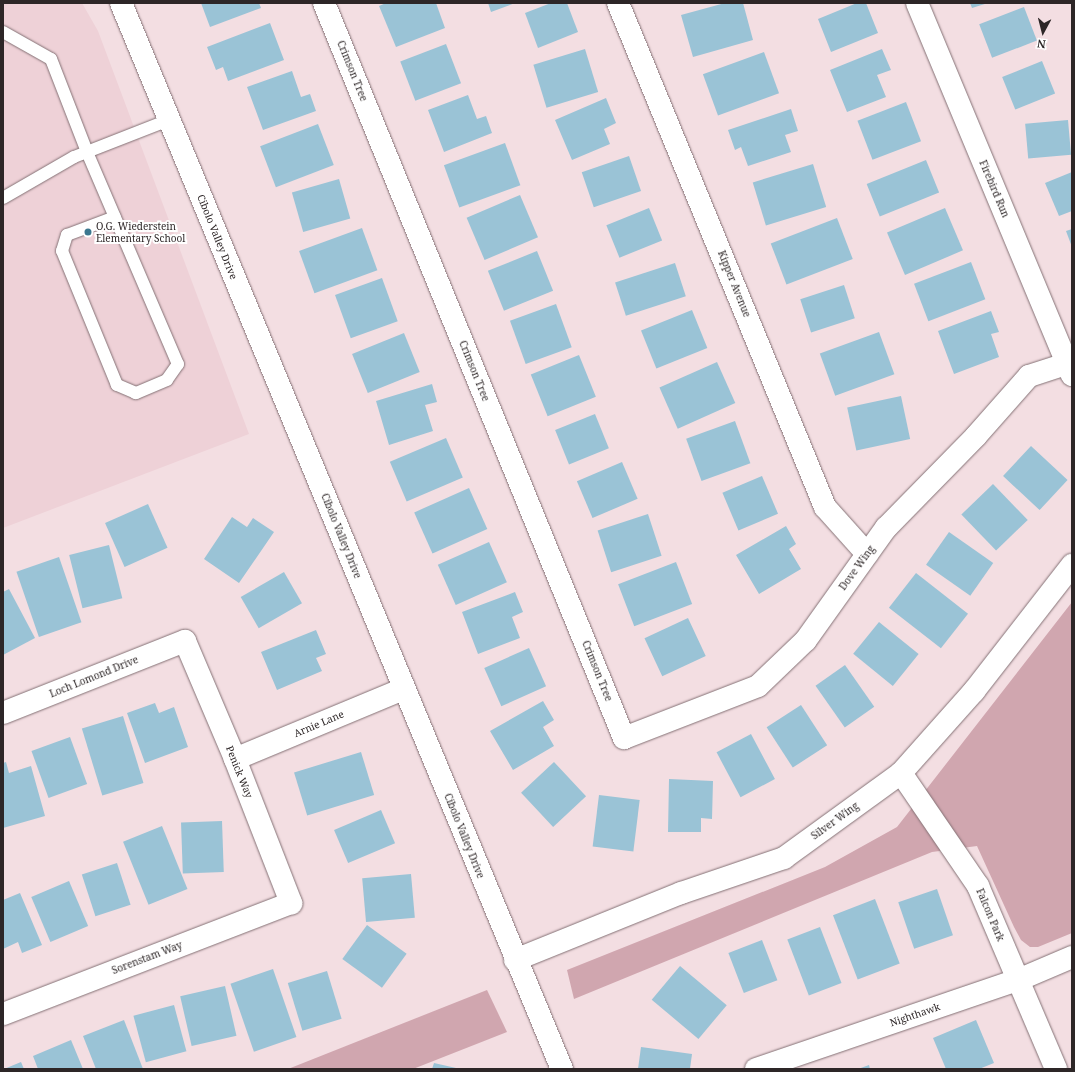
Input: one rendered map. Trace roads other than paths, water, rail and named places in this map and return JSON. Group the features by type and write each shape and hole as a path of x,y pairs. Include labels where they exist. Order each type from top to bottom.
{"street":[{"name":"Cibolo Valley Drive","path":"121,3 515,960 562,1069"},
{"name":"Crimson Tree","path":"324,3 624,738"},
{"name":"Kipper Avenue","path":"618,3 825,507 867,554"},
{"name":"Firebird Run","path":"917,3 1069,370"},
{"name":"Dove Wing","path":"624,738 758,686 806,640 886,528 976,436 1029,376 1069,370"},
{"name":"Silver Wing","path":"515,960 681,893 784,858 901,773 974,691 1072,565"},
{"name":"Loch Lomond Drive","path":"3,713 185,641"},
{"name":"Penick Way","path":"185,641 235,759 291,903"},
{"name":"Arnie Lane","path":"235,759 403,688"},
{"name":"Falcon Park","path":"901,773 978,886 1056,1069"},
{"name":"Sorenstam Way","path":"3,1014 291,903"},
{"name":"Nighthawk","path":"756,1069 1018,980 1072,957"}],"lane":[{"path":"3,32 51,60 87,152 115,217 178,364 167,380 136,393 117,385 62,251 66,235 115,217"},
{"path":"3,198 87,152 169,120"}],"place":[{"name":"O.G. Wiederstein Elementary School","path":"88,232"}]}
